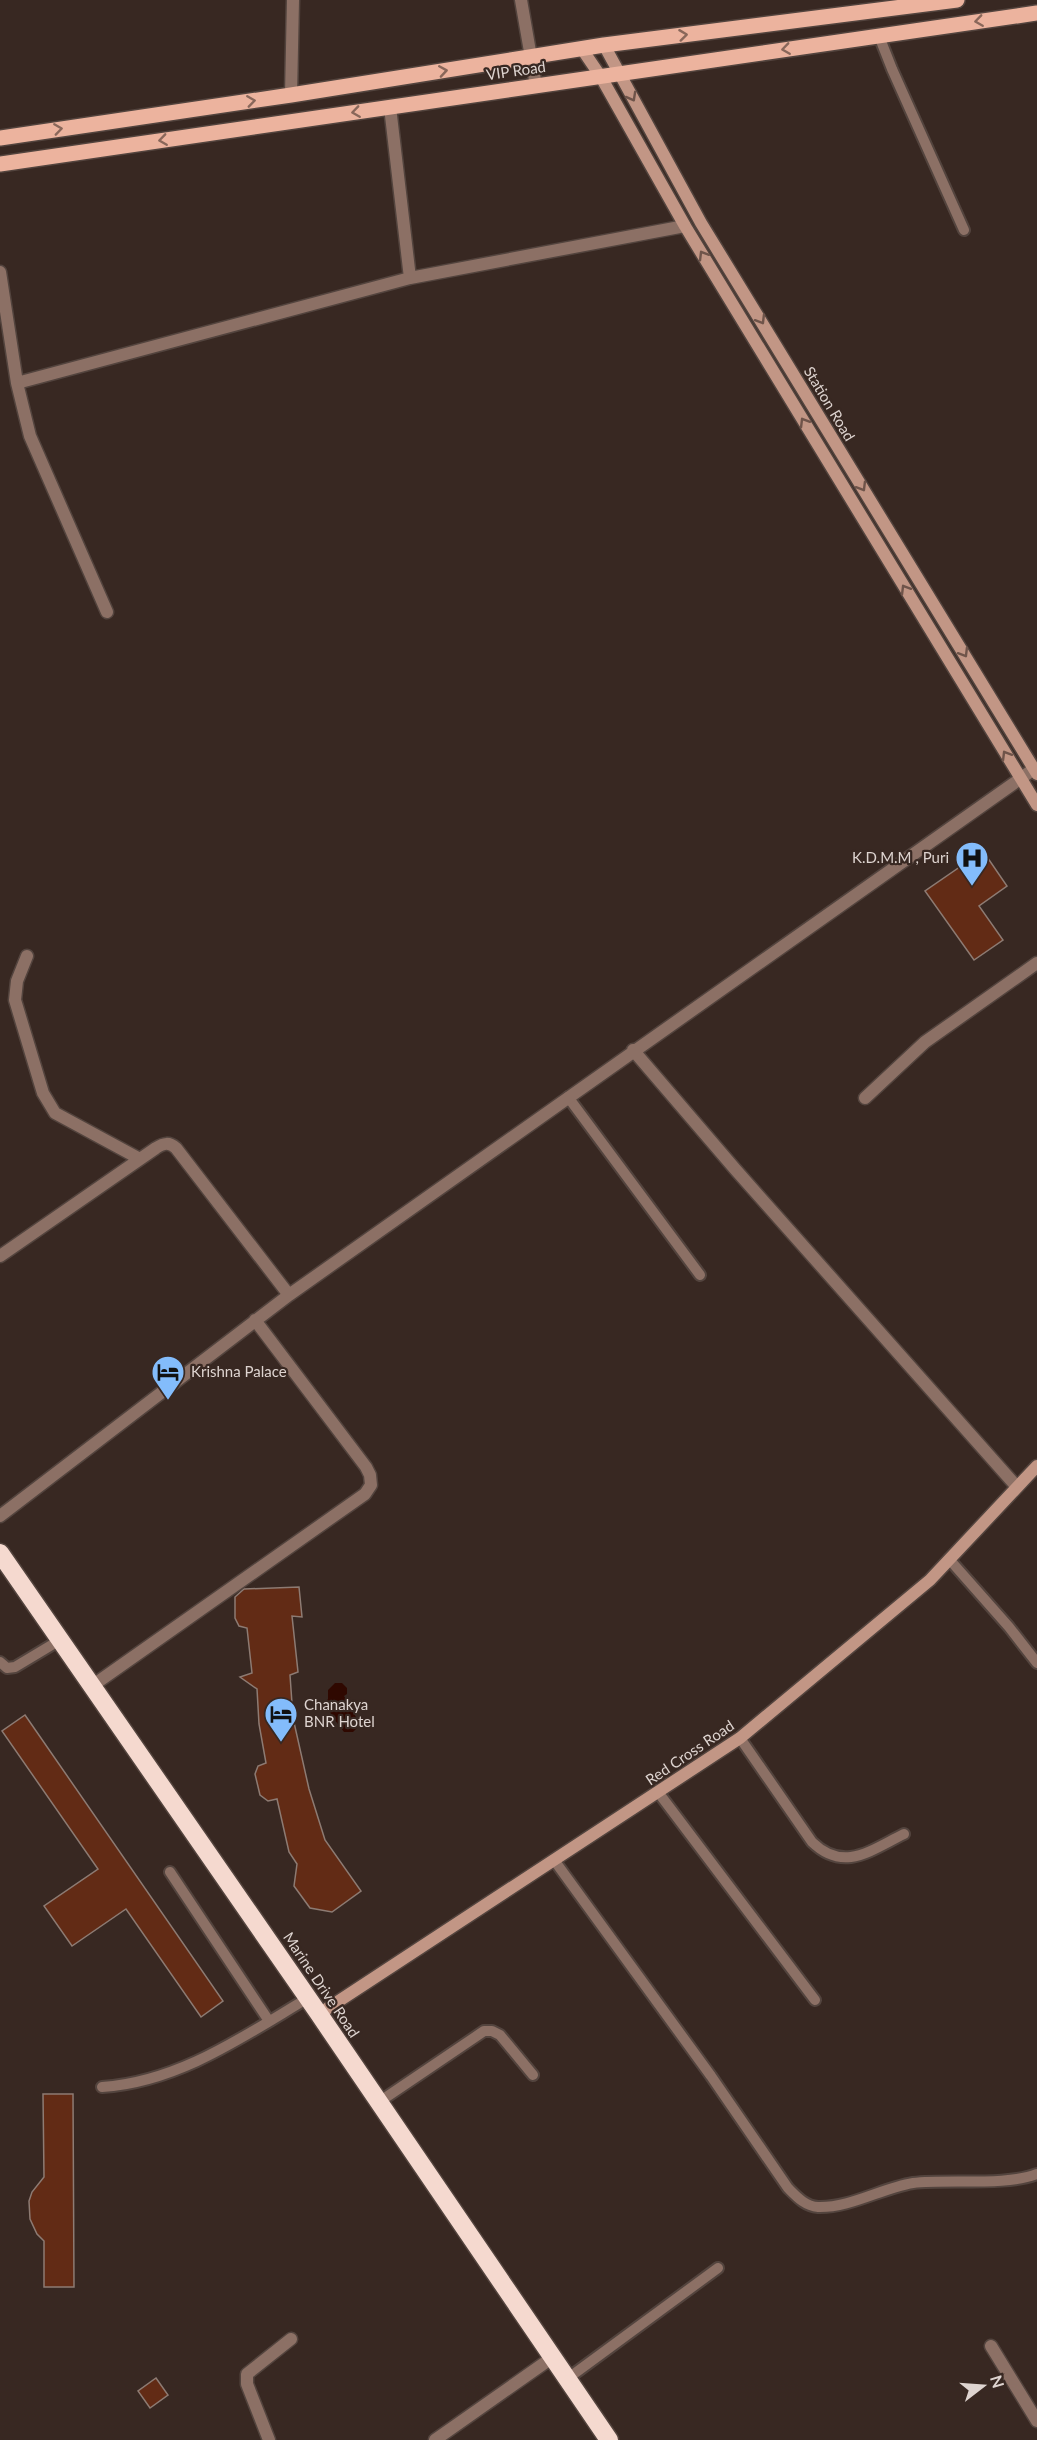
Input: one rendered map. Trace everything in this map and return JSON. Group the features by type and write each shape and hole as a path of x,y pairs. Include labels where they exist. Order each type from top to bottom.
{"highway":[{"name":"Marine Drive Road","path":"0,1553 319,2014 609,2440"}],"main road":[{"name":"VIP Road","path":"0,138 291,96 604,45 957,0"},
{"name":"VIP Road","path":"0,164 1037,13"},
{"name":"Station Road","path":"604,45 701,223 1035,771"},
{"path":"582,49 601,77 685,226 1037,805"},
{"name":"Red Cross Road","path":"319,2014 741,1738 930,1580 1037,1466"}],"street":[{"path":"291,96 293,0"},
{"path":"521,0 536,86"},
{"path":"390,107 410,278"},
{"path":"17,383 410,278 685,226"},
{"path":"0,272 17,383 30,436 107,612"},
{"path":"0,1516 289,1294 1019,777 1035,771"},
{"path":"27,956 17,981 15,1000 42,1093 55,1113 140,1159"},
{"path":"865,1098 925,1042 1037,963"},
{"path":"633,1050 735,1169 1017,1487"},
{"path":"0,1256 140,1159 164,1144 171,1144 177,1148 289,1294"},
{"path":"92,1686 365,1494 371,1485 366,1467 255,1320"},
{"path":"269,2440 247,2384 247,2374 291,2339"},
{"path":"991,2346 1037,2421"},
{"path":"435,2440 553,2357"}],"lane":[{"path":"879,36 964,230"},
{"path":"568,1097 700,1275"},
{"path":"949,1559 1010,1627 1037,1663"},
{"path":"0,1662 7,1668 15,1667 60,1640"},
{"path":"741,1738 812,1842 824,1854 838,1859 862,1854 904,1834"},
{"path":"658,1792 815,2000"},
{"path":"554,1860 711,2076 781,2178 803,2203 818,2207 838,2204 910,2184 1008,2179 1037,2174"},
{"path":"170,1872 269,2020"},
{"path":"102,2087 150,2080 182,2068 308,1998"},
{"path":"379,2102 484,2031 492,2031 500,2035 533,2075"},
{"path":"567,2379 718,2268"}],"shaded area":[{"path":"335,1683 342,1683 347,1688 347,1694 344,1696 357,1719 357,1728 353,1732 344,1732 331,1715 330,1709 324,1705 328,1699 328,1690"}],"building":[{"path":"983,851 1007,886 979,906 1003,940 974,960 925,891"},
{"name":"Chanakya BNR Hotel","path":"299,1587 302,1617 292,1616 298,1672 290,1675 293,1718 309,1789 325,1840 361,1891 332,1912 310,1908 294,1886 297,1864 289,1852 277,1799 268,1801 260,1795 255,1774 258,1766 266,1763 259,1724 257,1689 240,1677 252,1673 247,1628 239,1626 235,1618 235,1597 244,1589"},
{"path":"25,1715 223,2001 201,2017 126,1909 72,1946 44,1906 98,1869 2,1731"},
{"path":"43,2094 73,2094 74,2287 44,2287 44,2241 37,2234 30,2219 29,2201 32,2192 44,2177"},
{"path":"156,2378 168,2395 150,2408 138,2391"}],"place":[{"name":"K.D.M.M , Puri","path":"972,887"},
{"name":"Krishna Palace","path":"168,1401"},
{"name":"Chanakya BNR Hotel","path":"281,1743"}]}
